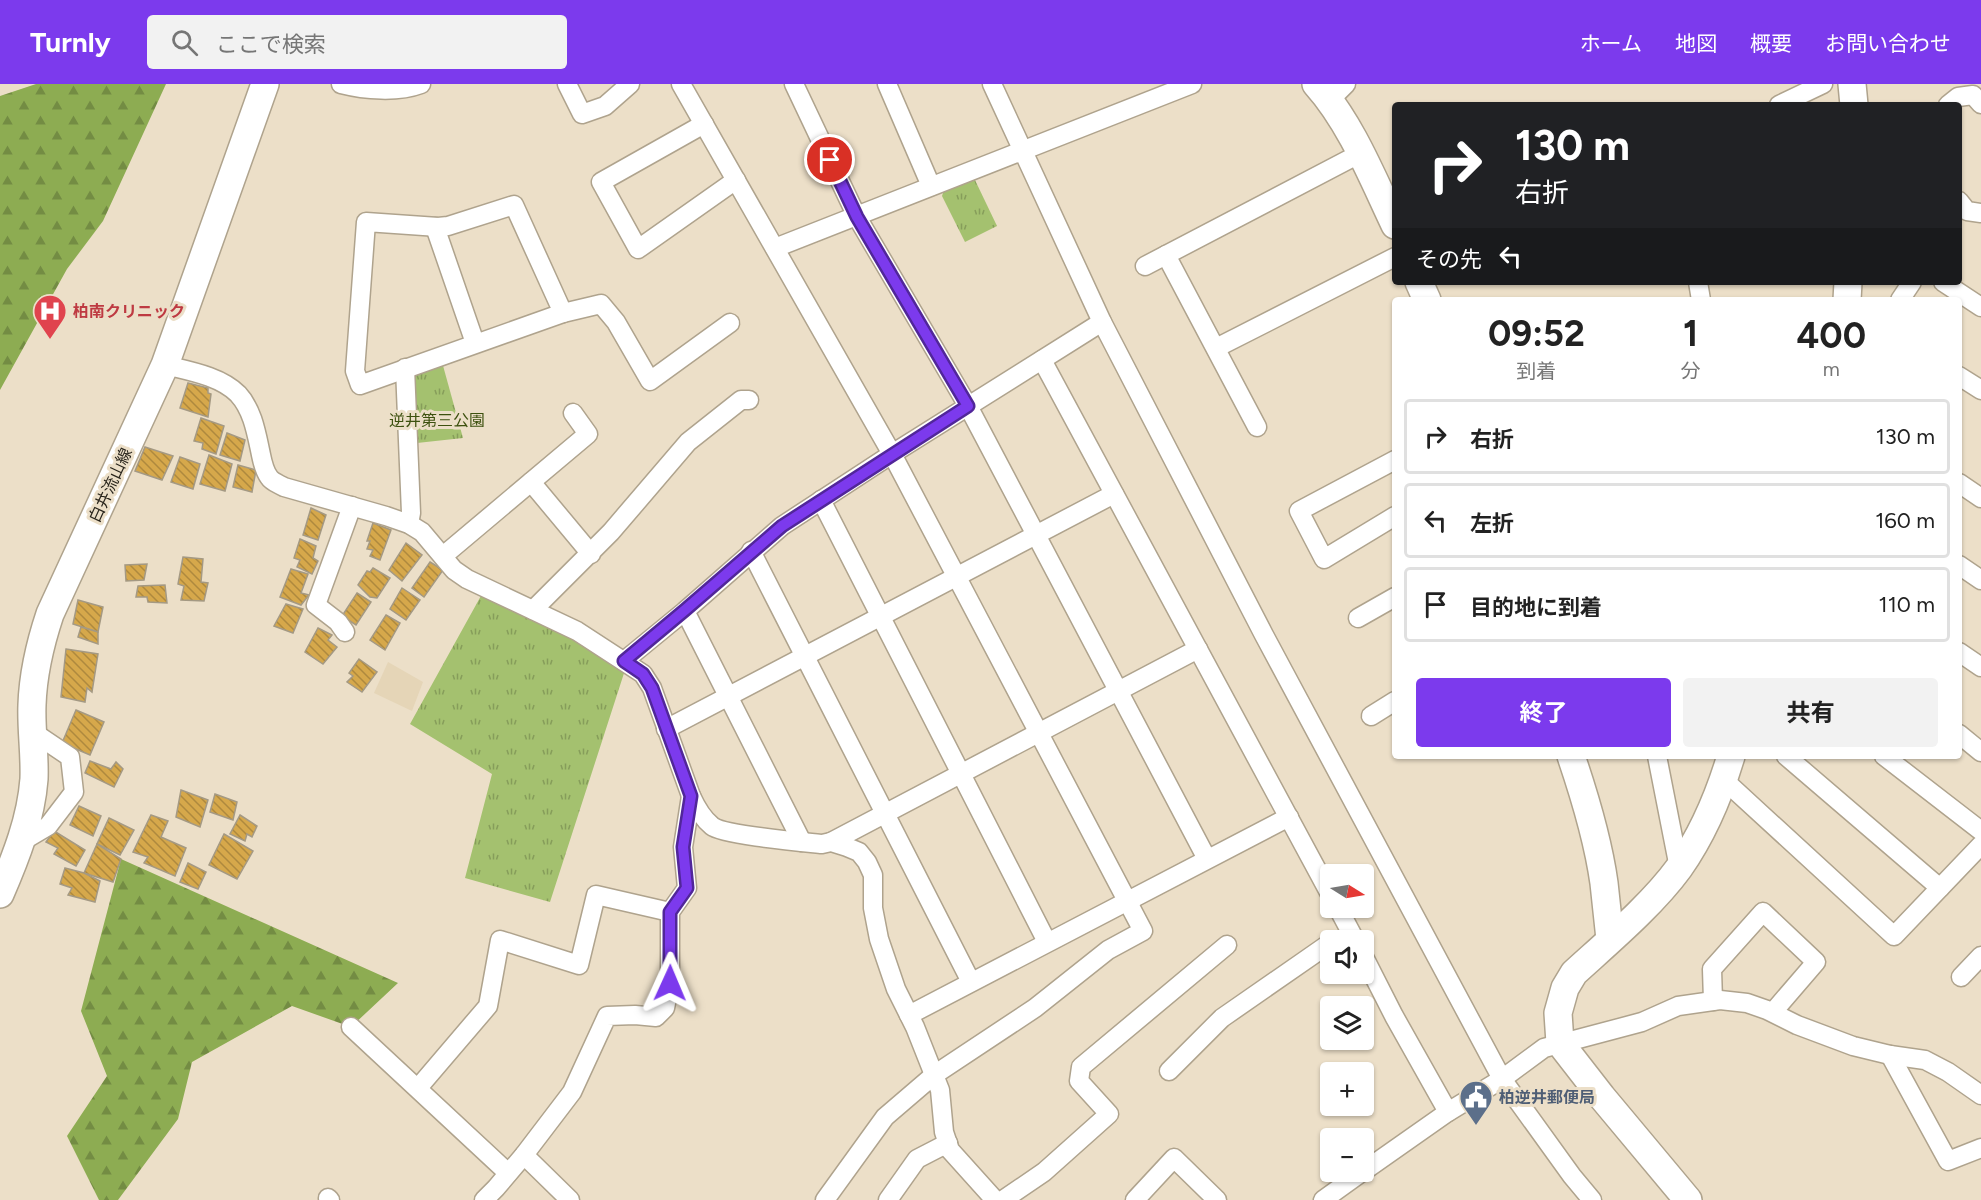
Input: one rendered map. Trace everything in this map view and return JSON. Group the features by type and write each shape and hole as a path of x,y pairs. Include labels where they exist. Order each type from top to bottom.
{"street":[{"name":"白井流山線","path":"0,894 21,842 31,802 34,778 33,684 40,643 50,614 165,365 266,84"},
{"path":"341,84 358,88 408,89 420,84"},
{"path":"567,84 582,114 605,105 630,84"},
{"path":"681,84 892,454 1143,931 1108,950 1035,1008 934,1075 885,1117 825,1200"},
{"path":"794,84 857,217 968,406 1207,859"},
{"path":"887,84 931,186"},
{"path":"992,84 1102,322 1270,646 1502,1079 1592,1200"},
{"path":"775,248 1192,84"},
{"path":"1785,102 1823,84"},
{"path":"1852,84 1854,102"},
{"path":"1330,90 1392,219"},
{"path":"1952,102 1958,97 1973,95 1981,104"},
{"path":"704,124 601,182 638,249 736,180"},
{"path":"1145,266 1361,153"},
{"path":"563,313 514,205 448,226 366,222 356,371 360,385 563,313 601,304 616,322 650,381 730,322"},
{"path":"1962,205 1967,211 1981,213"},
{"path":"435,227 475,343"},
{"path":"1166,255 1257,427"},
{"path":"1216,348 1392,259"},
{"path":"1948,285 1981,307"},
{"path":"624,661 782,526 1102,322"},
{"path":"1042,360 1320,875"},
{"path":"165,365 226,385 239,395 249,411 256,431 263,466 269,479 284,487 409,525 422,532 454,570 467,579 577,631 643,674 652,688 691,796 698,811 713,828 749,836 822,844 831,842 1198,649"},
{"path":"405,368 411,513 409,525"},
{"path":"1962,378 1981,390"},
{"path":"533,610 591,554 688,442 741,400 749,400"},
{"path":"443,556 588,434 573,413"},
{"path":"1392,462 1299,511 1324,559 1392,518"},
{"path":"531,482 591,554"},
{"path":"1962,485 1981,498"},
{"path":"666,729 1114,494"},
{"path":"820,500 1047,942"},
{"path":"345,632 338,622 316,605 352,506"},
{"path":"751,551 971,982"},
{"path":"1962,567 1981,580"},
{"path":"1359,618 1392,599"},
{"path":"685,610 802,842"},
{"path":"1962,654 1981,667"},
{"path":"1371,716 1392,703"},
{"path":"21,842 48,826 74,792 70,757 33,732"},
{"path":"1962,736 1981,752"},
{"path":"1572,759 1585,797 1596,843 1604,883 1610,939"},
{"path":"1658,759 1679,868"},
{"path":"1790,759 1940,888"},
{"path":"1888,759 1981,831"},
{"path":"1688,1200 1560,1043 1558,1013 1565,988 1574,973 1663,888 1679,868 1706,824 1727,768 1894,936 1981,845"},
{"path":"484,1200 524,1155 572,1092 607,1016 656,1017 665,1008 670,983 670,912 687,888 683,847 691,796"},
{"path":"909,1015 1289,817"},
{"path":"831,842 859,852 873,875 875,924 879,939 896,989 940,1090 944,1132 950,1150 995,1200"},
{"path":"418,1088 488,1006 500,940 579,965 596,895 670,912"},
{"path":"1713,1001 1712,969 1763,912 1816,962 1773,1012"},
{"path":"1003,1200 1044,1172 1108,1114 1079,1081 1080,1067 1227,945"},
{"path":"1169,1071 1222,1018 1320,950"},
{"path":"1961,977 1981,956"},
{"path":"1374,977 1448,1112"},
{"path":"1374,1163 1448,1112 1502,1079 1544,1048 1642,1022 1678,1006 1720,1000 1747,1003 1853,1046 1924,1060 1948,1072 1981,1095"},
{"path":"351,1027 508,1173"},
{"path":"1890,1055 1948,1161 1981,1148"},
{"path":"888,1200 917,1159 948,1143"},
{"path":"524,1155 570,1200"},
{"path":"1135,1200 1174,1158 1217,1200"},
{"path":"1323,1200 1348,1182"}],"shaded area":[{"path":"388,662 423,682 412,711 374,693"}],"green space":[{"path":"36,84 166,84 103,221 67,269 0,390 0,96"},
{"path":"974,178 997,226 965,242 942,196 944,190"},
{"name":"逆井第三公園","path":"442,362 463,438 417,443 414,377 419,370"},
{"path":"482,594 578,636 626,667 550,902 465,878 492,774 410,724"},
{"path":"121,859 398,983 351,1027 292,1006 192,1062 178,1119 118,1200 99,1200 67,1136 107,1076 81,1011"}],"building":[{"path":"188,383 208,388 208,393 211,394 208,417 180,408"},
{"path":"201,418 224,426 216,454 202,449 203,443 194,441"},
{"path":"227,433 245,440 240,461 220,455"},
{"path":"145,447 173,456 162,480 135,471"},
{"path":"209,455 232,464 225,491 200,484"},
{"path":"180,457 200,464 193,489 171,482"},
{"path":"238,465 256,470 252,492 233,487"},
{"path":"311,508 326,515 318,540 303,535"},
{"path":"373,523 391,530 380,560 370,556 373,550 367,549"},
{"path":"300,539 316,546 313,558 318,561 312,574 297,567 300,560 294,558"},
{"path":"406,543 422,555 402,581 389,570"},
{"path":"183,557 203,559 201,582 208,583 204,601 181,600 184,586 178,584"},
{"path":"430,562 443,570 424,597 412,588"},
{"path":"147,564 144,580 126,581 125,565"},
{"path":"373,568 390,578 377,598 370,597 358,585 367,571 370,572"},
{"path":"291,569 308,574 301,593 309,595 301,605 280,597"},
{"path":"165,585 167,603 148,602 147,597 136,597 138,586"},
{"path":"402,588 420,600 406,620 390,609"},
{"path":"357,593 371,602 356,625 342,616"},
{"path":"78,600 103,607 98,632 73,624"},
{"path":"286,604 303,609 293,633 274,626"},
{"path":"386,615 400,623 385,650 370,640"},
{"path":"81,627 98,632 98,644 78,637"},
{"path":"318,628 332,635 328,640 337,647 323,664 305,652"},
{"path":"66,649 98,654 92,692 87,688 85,702 61,697"},
{"path":"359,659 377,672 362,692 347,682 353,676 349,673"},
{"path":"76,710 104,722 90,755 62,743"},
{"path":"90,761 111,769 116,762 123,769 114,787 85,773"},
{"path":"181,790 208,800 200,827 176,817"},
{"path":"215,794 237,802 233,820 210,812"},
{"path":"79,806 101,816 93,836 70,825"},
{"path":"151,815 168,821 161,837 186,848 175,876 144,863 148,857 133,852"},
{"path":"240,815 257,826 252,837 247,834 245,841 230,834"},
{"path":"109,818 134,830 120,855 97,844"},
{"path":"54,831 85,850 76,866 54,854 58,848 46,842"},
{"path":"224,834 253,851 237,879 209,865"},
{"path":"97,844 121,859 113,882 84,873"},
{"path":"188,863 206,872 198,889 180,882"},
{"path":"65,868 84,873 100,881 95,902 68,895 72,888 60,884"}],"place":[{"name":"柏南クリニック","path":"50,340"},
{"name":"柏逆井郵便局","path":"1476,1126"}],"route":[{"path":"670,983 670,912 687,888 683,847 691,796 652,688 643,674 624,661 782,526 968,406 857,217 830,160"}]}
